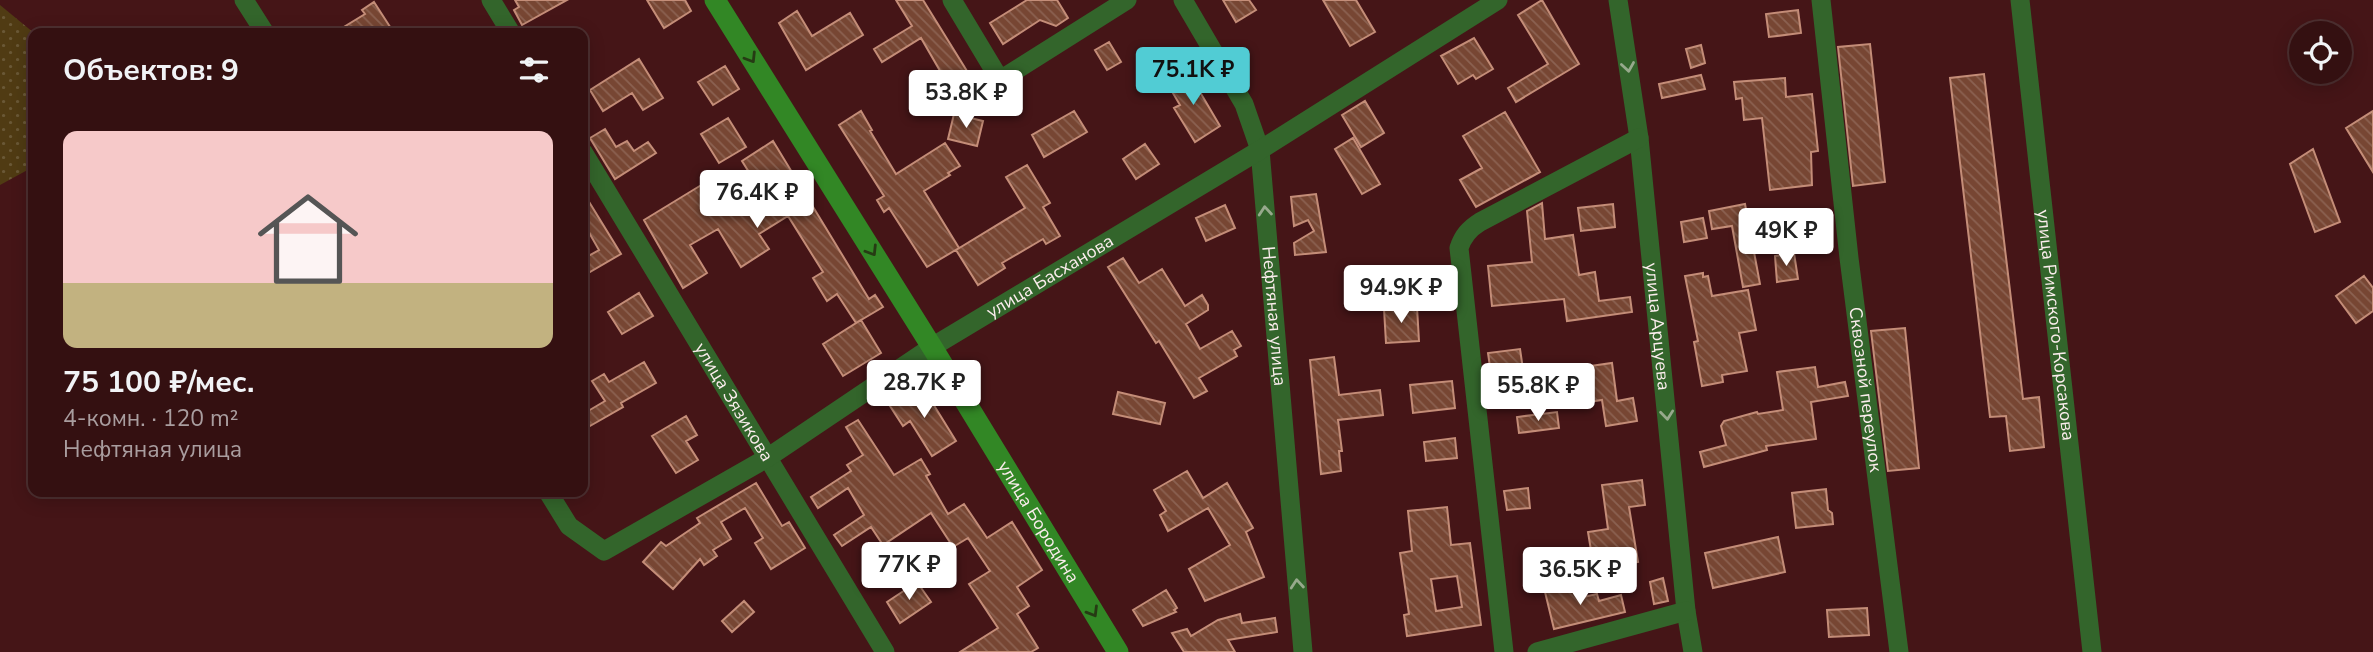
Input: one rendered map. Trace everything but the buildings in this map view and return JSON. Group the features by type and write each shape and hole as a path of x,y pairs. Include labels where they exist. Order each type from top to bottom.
{"street":[{"path":"491,0 508,28"},
{"name":"улица Бородина","path":"715,0 932,347 1118,652"},
{"path":"952,0 1000,80 1127,0"},
{"name":"Нефтяная улица","path":"1183,0 1244,104 1260,150 1303,652"},
{"name":"улица Басханова","path":"551,497 569,526 604,551 767,458 932,347 1260,150 1498,0"},
{"name":"улица Арцуева","path":"1618,0 1639,138 1686,611 1693,652"},
{"name":"Сквозной переулок","path":"1821,0 1849,258 1899,652"},
{"name":"улица Римского-Корсакова","path":"2020,0 2092,652"},
{"path":"246,1 262,28"},
{"path":"1504,652 1459,248 1461,239 1480,222 1639,138"},
{"name":"улица Зязикова","path":"588,160 885,652"},
{"path":"1537,652 1686,611"}],"shaded area":[{"path":"0,5 28,28 28,170 0,185"}]}
